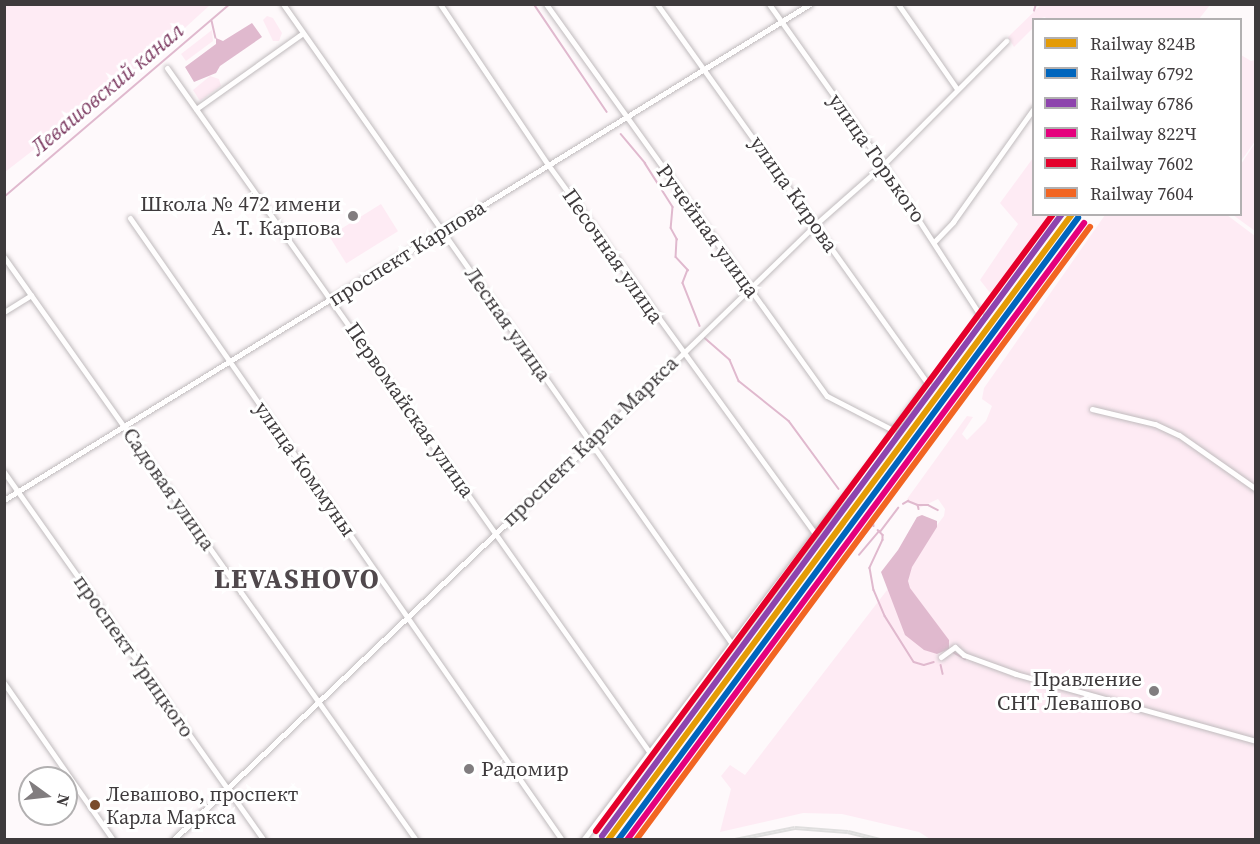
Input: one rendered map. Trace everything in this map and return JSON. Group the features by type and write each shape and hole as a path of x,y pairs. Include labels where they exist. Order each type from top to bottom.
{"street":[{"name":"Лесная улица","path":"283,4 732,644"},
{"name":"Песочная улица","path":"440,4 549,166 682,353 815,533"},
{"name":"Ручейная улица","path":"546,4 827,396 893,430"},
{"name":"улица Кирова","path":"657,4 928,384 893,430"},
{"name":"улица Горького","path":"769,4 883,165 980,315"},
{"name":"проспект Карпова","path":"4,500 810,4"},
{"path":"898,4 957,89"},
{"path":"196,109 303,33"},
{"name":"проспект Карла Маркса","path":"173,840 592,442 816,224 883,165 1006,41"},
{"name":"Первомайская улица","path":"167,68 496,531 650,753"},
{"path":"934,242 953,222 1032,111"},
{"name":"улица Коммуны","path":"130,218 408,615 562,840"},
{"name":"Садовая улица","path":"4,257 416,840"},
{"path":"4,312 31,295"},
{"path":"1092,409 1155,424 1179,435 1256,489"},
{"path":"583,840 815,533 886,446 893,430"},
{"name":"проспект Урицкого","path":"4,472 264,840"},
{"path":"941,657 955,647 964,655 1016,674 1256,741"},
{"path":"4,683 113,840"}],"shaded area":[{"path":"5,4 210,5 151,59 5,172"},
{"path":"1041,4 1210,5 1200,18 1032,18 1032,29 1014,47 1008,37"},
{"path":"267,16 273,18 282,33 279,41 273,41 263,20"},
{"path":"252,23 262,37 220,66 216,73 194,82 185,67 216,44 216,38 223,41"},
{"path":"212,30 213,41 186,61 181,54"},
{"path":"1242,56 1251,61 1255,60 1256,140 1242,160"},
{"path":"210,76 219,79 221,86 200,101 193,90"},
{"path":"1255,143 1255,231 1234,216 1242,216 1242,162"},
{"path":"1032,159 1032,216 1055,216 994,298 980,280 1018,224 1000,203"},
{"path":"381,204 398,231 346,263 329,236"},
{"path":"1104,216 1228,216 1255,236 1255,839 930,839 919,832 842,814 803,813 720,832 731,789 721,776 730,765 745,775 944,516 945,509 938,499 919,508 907,499 967,416 973,417 962,434 967,440 986,421 992,406 982,399 984,388"},
{"path":"922,515 937,521 937,527 912,567 908,581 910,588 949,640 949,649 937,654 924,650 905,635 881,572 898,550 917,517"}],"waterway":[{"name":"Левашовский канал","path":"4,197 230,4"},
{"path":"534,4 607,112"},
{"path":"1034,11 1036,4"},
{"path":"212,21 216,38"},
{"path":"621,134 645,163 673,207 671,228 677,239 676,257 688,270 683,283 700,326"},
{"path":"705,338 730,360 739,381 789,421 839,489"},
{"path":"903,504 908,501 918,505 919,509"},
{"path":"918,505 928,505 938,510"},
{"path":"880,532 898,508"},
{"path":"873,521 874,526"},
{"path":"853,549 873,524"},
{"path":"878,530 883,535 883,540 870,568 874,590 885,616 914,662 924,665 934,662"},
{"path":"859,555 879,531"},
{"path":"953,652 965,659"},
{"path":"941,665 943,674"}],"railway":[{"path":"735,840 795,828 848,832 880,840"}],"rail line":[{"name":"7602","path":"596,831 1052,216"},
{"name":"6786","path":"602,836 1061,216"},
{"name":"824В","path":"608,840 1071,216"},
{"name":"6792","path":"618,840 1078,218"},
{"name":"822Ч","path":"627,840 1084,223"},
{"name":"7604","path":"636,840 1090,227"}],"place":[{"name":"Школа № 472 имени А. Т. Карпова","path":"353,216"},
{"name":"Правление СНТ Левашово","path":"1154,691"},
{"name":"Радомир","path":"469,769"},
{"name":"Левашово, проспект Карла Маркса","path":"95,805"}],"district":[{"name":"LEVASHOVO","path":"297,579"}]}
